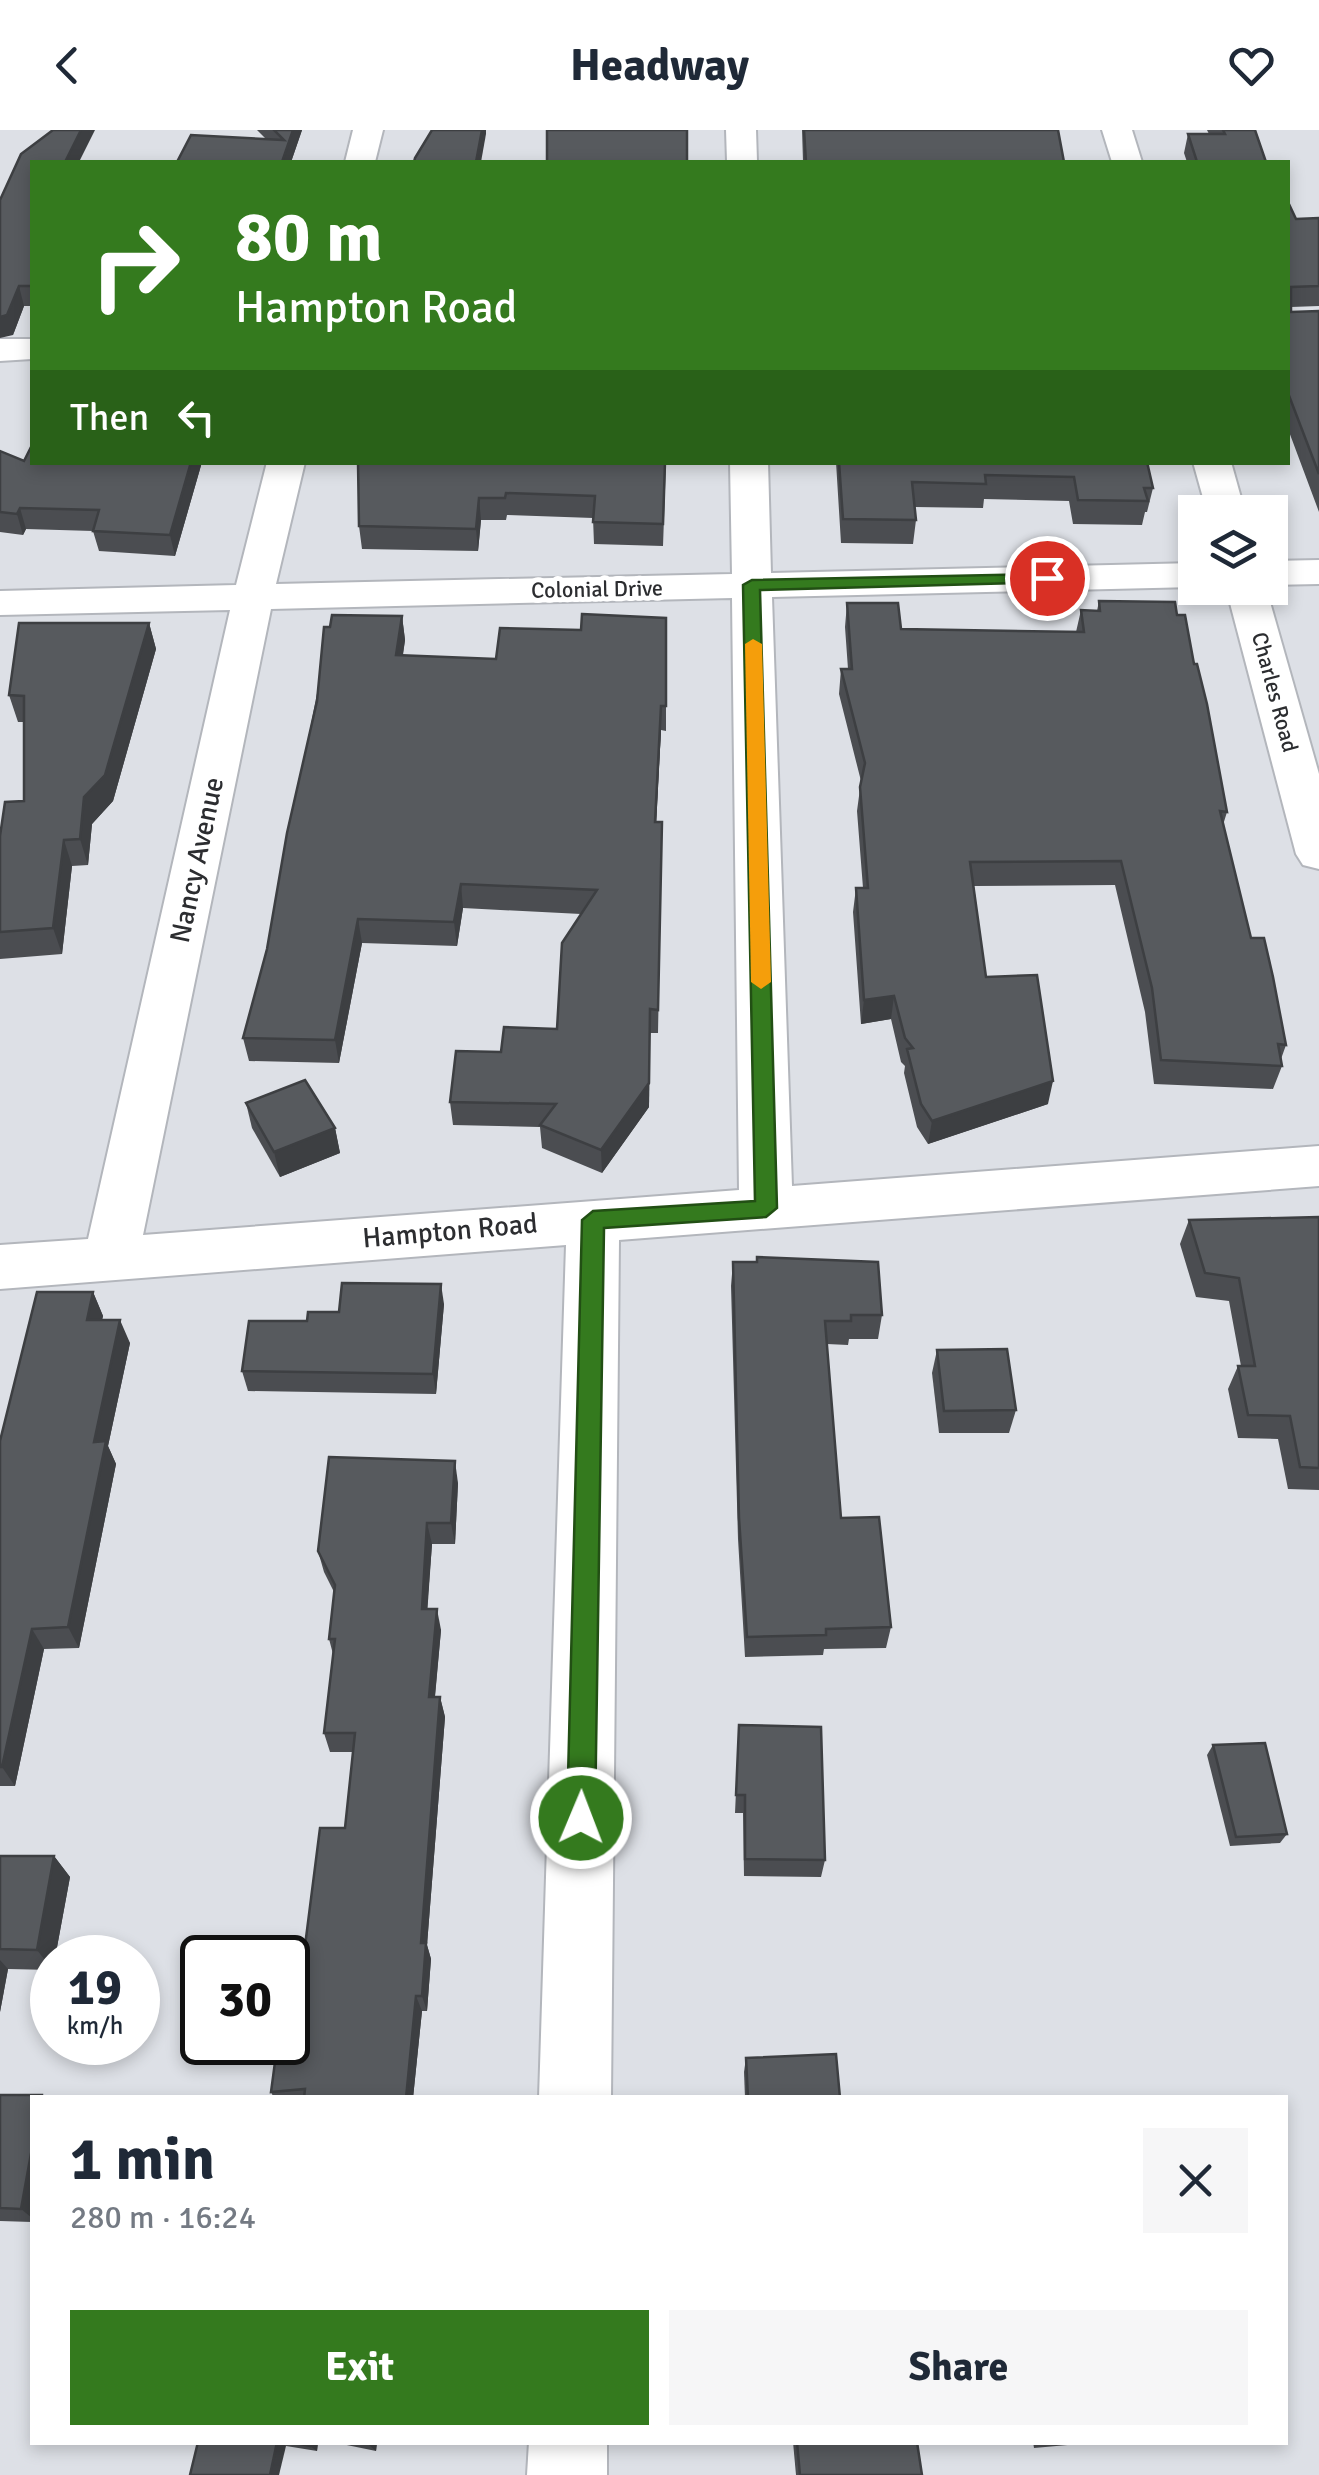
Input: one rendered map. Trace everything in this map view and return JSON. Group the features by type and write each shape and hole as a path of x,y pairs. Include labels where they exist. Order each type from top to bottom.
{"street":[{"path":"360,160 368,130"},
{"path":"742,130 742,160"},
{"path":"1117,130 1126,160"},
{"path":"0,350 30,349"},
{"name":"Nancy Avenue","path":"110,1258 253,597 285,465"},
{"path":"749,465 766,1208"},
{"path":"1213,465 1221,495"},
{"path":"1288,573 1319,572"},
{"name":"Colonial Drive","path":"0,603 1178,575"},
{"name":"Charles Road","path":"1251,605 1319,854"},
{"name":"Hampton Road","path":"0,1267 1319,1166"},
{"path":"575,2095 593,1220"},
{"path":"567,2475 568,2445"}],"building":[{"path":"53,130 81,130 66,160 30,160 30,286 19,286 7,315 0,317 0,200 21,154"},
{"path":"274,130 293,130 283,160 178,160 191,135 284,140"},
{"path":"432,130 482,130 476,160 415,158"},
{"path":"547,130 687,130 687,160 547,160"},
{"path":"804,130 1058,130 1064,160 806,160"},
{"path":"1223,130 1255,130 1265,160 1196,160 1188,134 1225,134"},
{"path":"1290,206 1296,219 1319,218 1319,286 1291,287 1291,312 1319,311 1319,474 1290,398"},
{"path":"30,449 30,465 190,465 170,535 93,531 99,510 20,508 17,514 0,512 0,451 24,461"},
{"path":"358,465 665,465 663,524 593,522 595,496 506,493 505,498 479,498 476,529 359,526"},
{"path":"839,465 1148,465 1153,488 1144,488 1148,501 1078,500 1074,477 985,475 986,484 912,482 916,520 843,519"},
{"path":"1099,601 1175,602 1177,615 1185,615 1227,812 1220,811 1251,938 1264,938 1273,977 1286,1045 1278,1044 1282,1066 1161,1060 1152,988 1121,861 970,862 986,977 1037,975 1053,1081 932,1121 921,1104 907,1049 913,1048 905,1038 894,996 864,1000 856,888 868,888 860,787 865,763 841,669 852,669 847,603 898,603 901,629 1084,632 1081,610 1100,611"},
{"path":"582,614 666,618 666,706 661,706 655,822 662,822 658,1010 650,1009 649,1083 601,1150 540,1125 556,1104 450,1102 456,1051 501,1052 504,1027 557,1029 562,943 597,890 461,884 454,922 358,919 335,1040 243,1038 267,949 287,833 317,701 324,627 330,627 332,615 402,616 396,655 496,659 500,628 581,630"},
{"path":"19,623 149,623 105,775 84,797 80,839 64,840 53,928 0,932 0,836 5,802 24,801 24,696 9,695"},
{"path":"305,1080 335,1128 274,1152 246,1103"},
{"path":"1319,1217 1319,1468 1300,1467 1290,1416 1248,1415 1238,1366 1255,1366 1239,1278 1205,1273 1189,1220"},
{"path":"757,1257 878,1262 882,1315 851,1315 851,1321 825,1321 841,1518 879,1517 891,1627 826,1629 826,1635 747,1637 739,1518 733,1262 757,1262"},
{"path":"342,1283 441,1284 433,1374 242,1371 249,1321 307,1321 308,1312 339,1312"},
{"path":"37,1292 93,1292 87,1320 120,1320 94,1442 106,1441 68,1627 32,1629 0,1767 0,1441"},
{"path":"1007,1349 1016,1410 944,1411 937,1350"},
{"path":"329,1457 455,1461 451,1523 427,1523 422,1609 437,1609 429,1697 440,1697 421,1943 426,1943 422,1996 416,1996 406,2095 304,2095 305,2089 271,2092 275,2065 310,2065 310,1935 306,1935 320,1828 345,1828 355,1733 324,1733 335,1639 329,1639 335,1585 318,1551"},
{"path":"739,1725 821,1727 825,1860 745,1859 745,1795 736,1795"},
{"path":"1265,1743 1287,1834 1236,1837 1213,1745"},
{"path":"0,1856 54,1856 40,1935 30,1935 30,1950 0,1949"},
{"path":"836,2054 840,2095 748,2095 746,2058"},
{"path":"0,2095 30,2095 30,2159 21,2209 0,2208"},
{"path":"197,2445 276,2445 270,2475 190,2475"},
{"path":"797,2445 917,2445 922,2475 800,2475"}],"slow traffic":[{"path":"753,644 761,982"}],"route":[{"path":"581,1818 593,1220 766,1208 752,585 1047,578"}]}
